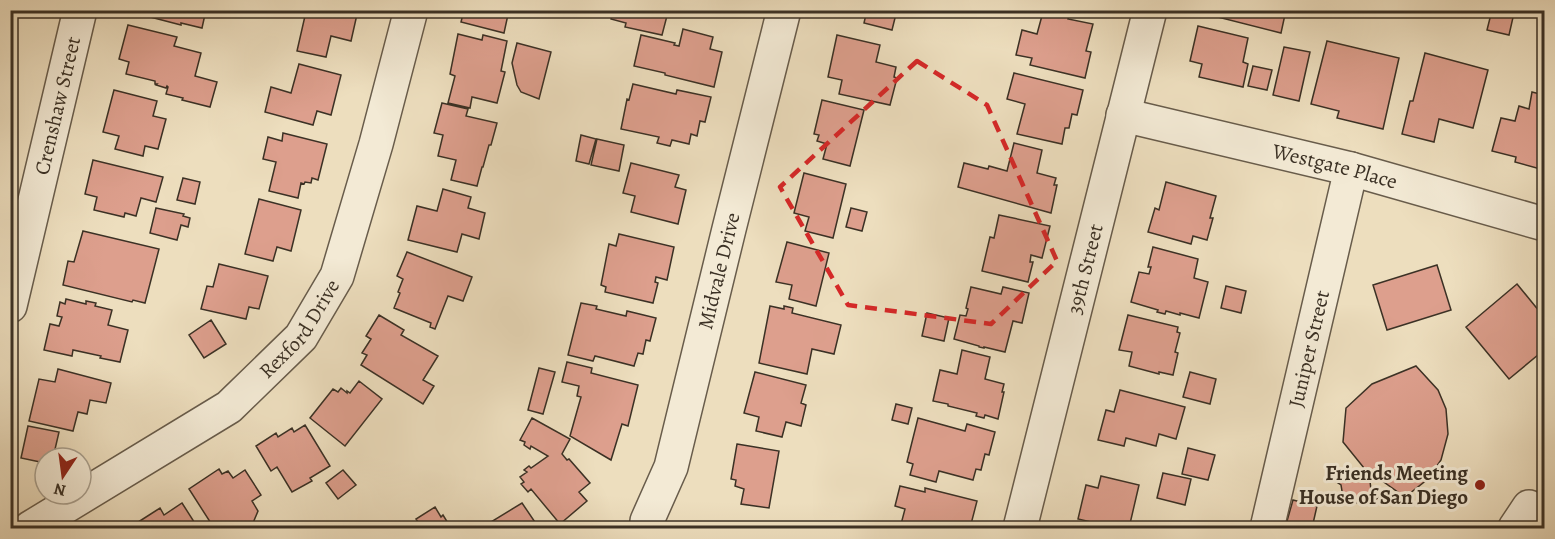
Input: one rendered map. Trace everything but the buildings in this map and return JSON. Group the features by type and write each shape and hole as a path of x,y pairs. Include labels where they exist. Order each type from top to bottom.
{"street":[{"name":"Crenshaw Street","path":"10,306 80,10"},
{"name":"Rexford Drive","path":"30,528 229,407 301,337 337,276 376,144 411,10"},
{"name":"Midvale Drive","path":"645,526 671,467 784,10"},
{"name":"39th Street","path":"1020,528 1150,10"},
{"name":"Westgate Place","path":"1123,115 1351,170 1545,224"},
{"name":"Juniper Street","path":"1267,528 1351,170"}],"highlighted area":[{"path":"917,61 987,105 1057,261 991,324 848,305 780,187"}],"place":[{"name":"Friends Meeting House of San Diego","path":"1480,485"}]}
